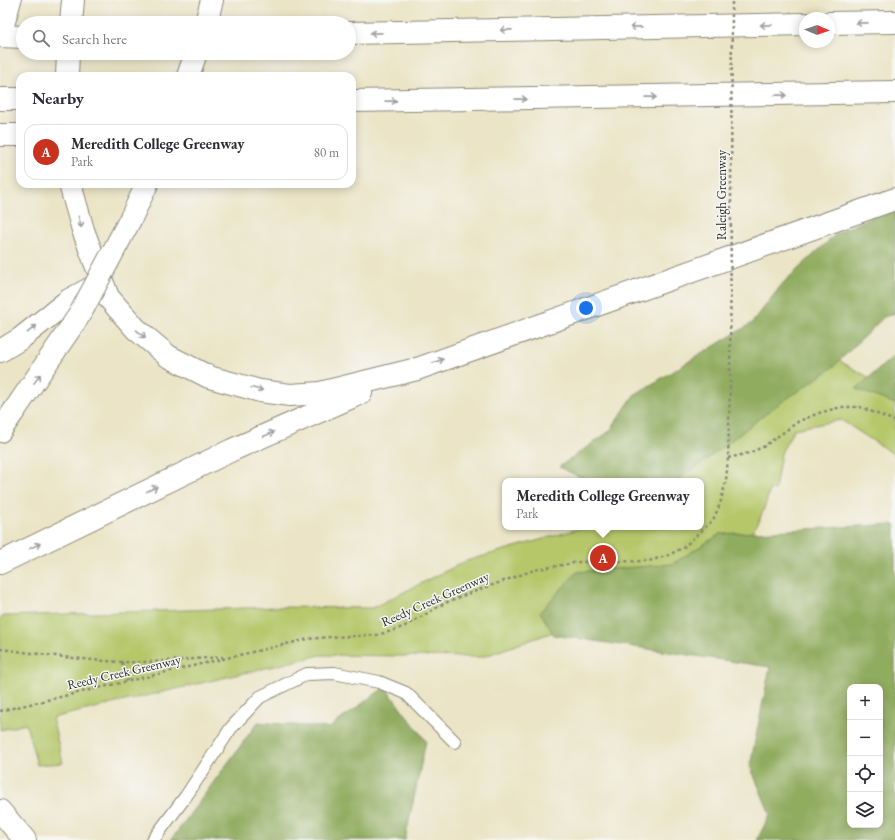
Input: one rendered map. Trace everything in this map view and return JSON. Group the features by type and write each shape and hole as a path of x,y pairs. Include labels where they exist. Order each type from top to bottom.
{"main road":[{"path":"10,0 0,36 16,36"},
{"path":"72,16 73,0"},
{"path":"208,16 212,0"},
{"path":"835,24 895,22"},
{"path":"356,34 799,24"},
{"path":"67,72 68,60"},
{"path":"189,72 194,60"},
{"path":"356,101 895,92"},
{"path":"0,99 16,99"},
{"path":"0,135 16,135"},
{"path":"71,188 83,230 108,297 136,329 168,356 210,377 260,390 290,395 320,393 417,369"},
{"path":"0,431 80,314 96,286 145,188"},
{"path":"0,563 232,450 417,369 895,199"},
{"path":"0,351 20,339 69,300 96,286"},
{"path":"0,810 25,840"}],"lane":[{"path":"153,840 186,796 231,728 260,697 307,674 334,673 371,680 406,693 455,742"}],"path":[{"name":"Raleigh Greenway","path":"730,389 732,0"},
{"name":"Reedy Creek Greenway","path":"704,528 713,520 720,504 726,481 730,389"},
{"path":"728,458 749,453 763,447 799,421 819,413 841,407 860,407 895,421"},
{"name":"Reedy Creek Greenway","path":"0,711 308,639 377,635 405,626 465,594 534,570 579,562 649,561 669,555 684,547 702,530"},
{"path":"0,649 82,660 122,662 229,657"},
{"path":"122,662 127,681"}],"green space":[{"path":"895,206 895,313 884,317 832,368 776,406 680,478 582,478 559,467 610,431 634,395 752,323 783,283 836,234"},
{"path":"829,355 877,382 895,387 895,455 841,420 794,429 781,453 775,490 770,489 760,518 744,543 562,629 482,657 321,655 52,718 63,763 37,765 26,724 0,730 0,618 5,616 277,607 372,608 466,561 574,530 704,530 704,478 677,478"},
{"path":"895,355 895,404 856,389"},
{"path":"895,524 895,840 757,840 770,814 750,766 770,667 554,635 540,612 577,572 672,564 720,534"},
{"path":"385,687 426,741 405,840 171,840 258,722 329,728"}],"place":[{"name":"Meredith College Greenway","path":"603,558"}]}
